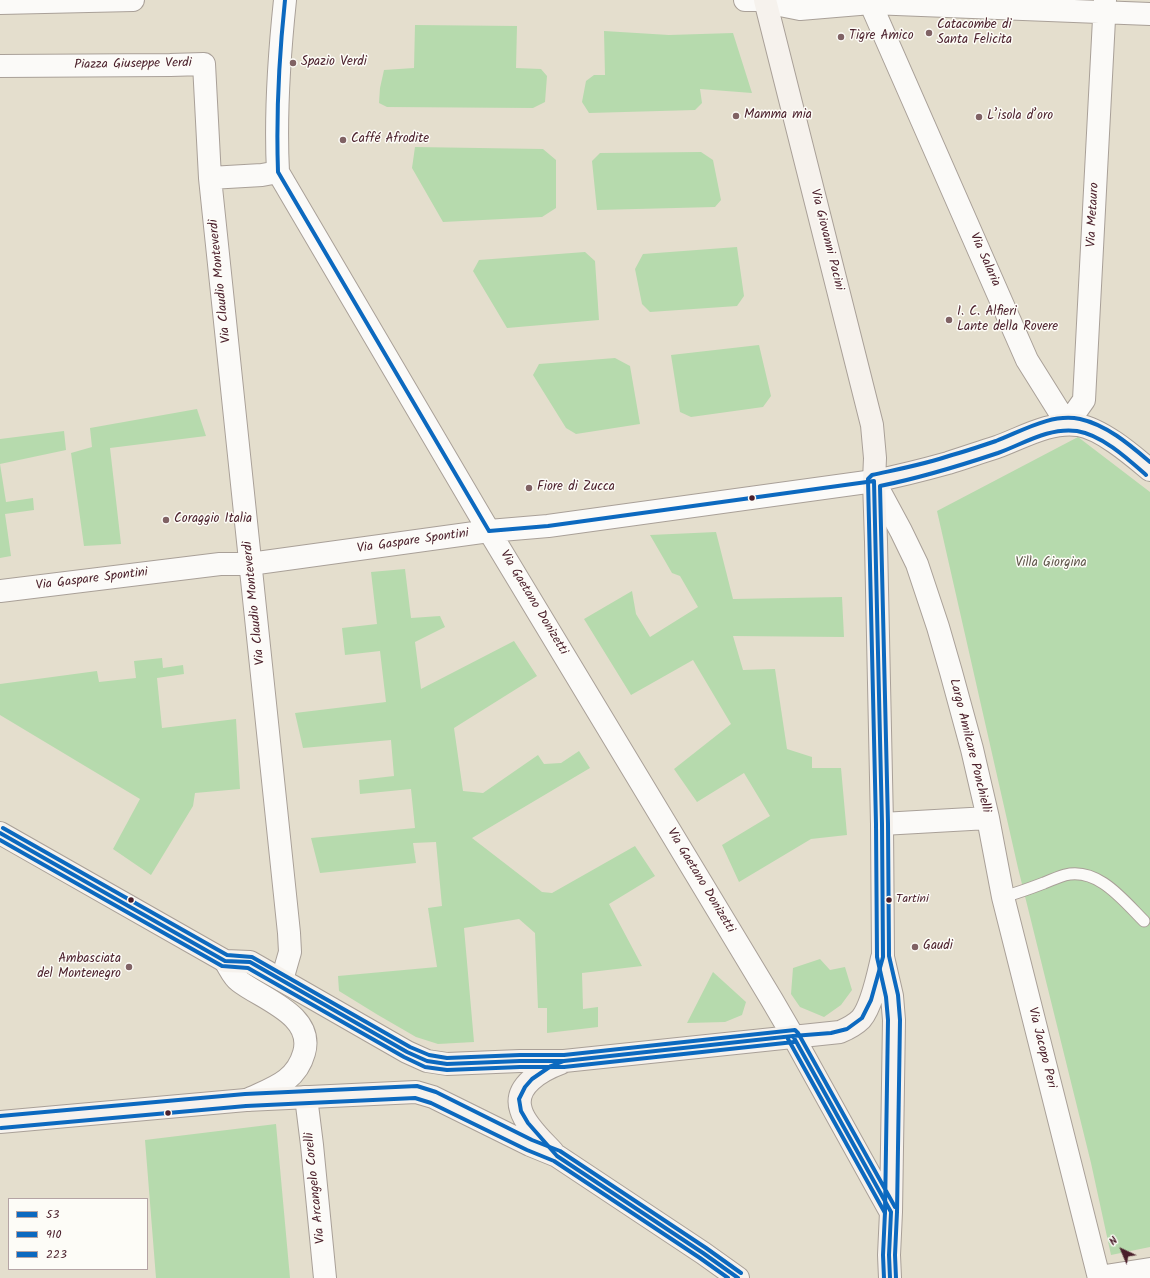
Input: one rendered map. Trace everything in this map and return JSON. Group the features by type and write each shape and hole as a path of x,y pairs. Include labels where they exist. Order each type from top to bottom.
{"main road":[{"name":"Via Giovanni Pacini","path":"765,0 872,425 875,458 874,481"},
{"path":"890,1278 889,1255 894,1020 892,996 883,957 882,824 874,481 948,463 1049,427 1067,424 1085,427 1102,434 1150,470"},
{"path":"0,833 226,961 250,962 407,1052 427,1061 447,1064 564,1061 840,1032 858,1022 864,1014 868,1007 883,957"},
{"path":"793,1036 891,1212"},
{"path":"557,1156 524,1118 519,1099 525,1087 532,1079 551,1066 564,1061"},
{"path":"0,1122 246,1100 416,1092 434,1097 530,1145 557,1156 738,1278"}],"street":[{"path":"0,3 133,0"},
{"name":"Via Gaetano Donizetti","path":"285,0 276,111 278,172 489,531 793,1036"},
{"path":"745,0 765,0 800,9 870,1 1105,6 1150,14"},
{"name":"Via Salaria","path":"870,1 1028,360 1067,424"},
{"name":"Via Metauro","path":"1067,424 1084,400 1105,6"},
{"name":"Piazza Giuseppe Verdi","path":"0,66 204,64 210,178"},
{"path":"210,178 262,175 278,172"},
{"name":"Via Claudio Monteverdi","path":"210,178 289,933 290,952 282,980"},
{"name":"Via Gaspare Spontini","path":"0,591 220,564 250,564 489,531 548,526 874,481"},
{"name":"Largo Amilcare Ponchielli","path":"874,481 909,547 926,587 972,749 988,818 882,824"},
{"name":"Via Jacopo Peri","path":"988,818 1004,897 1099,1277"},
{"path":"226,961 237,980 282,1008 295,1020 301,1027 306,1040 306,1048 303,1058 294,1073 280,1085 246,1100"},
{"name":"Via Arcangelo Corelli","path":"306,1097 325,1278"},
{"path":"1099,1277 1150,1269"}],"lane":[{"path":"1004,897 1065,875 1079,874 1092,877 1102,882 1144,921"}],"green space":[{"path":"415,25 517,26 516,68 541,69 547,76 545,102 533,108 387,107 379,103 380,88 384,70 414,68"},
{"path":"604,31 669,35 733,33 752,93 700,89 702,103 695,110 589,113 582,102 586,81 594,75 605,75"},
{"path":"415,147 543,149 556,160 556,208 542,217 443,222 412,168"},
{"path":"701,152 713,160 721,200 715,207 597,210 592,161 600,153"},
{"path":"737,247 744,296 737,306 650,312 642,304 635,269 643,254"},
{"path":"585,252 595,261 599,320 507,328 473,271 479,260"},
{"path":"759,345 771,396 763,407 691,417 680,412 671,355"},
{"path":"615,358 630,366 640,424 576,434 566,428 533,375 539,364"},
{"path":"197,409 206,436 110,448 121,544 84,546 71,453 92,447 90,428"},
{"path":"64,431 66,450 0,464 0,439"},
{"name":"Villa Giorgina","path":"1078,437 1150,492 1150,1247 1111,1255 1091,1163 1018,868 937,511"},
{"path":"0,464 6,502 33,498 34,510 5,514 11,556 0,558"},
{"path":"716,532 733,599 842,597 844,637 733,636 743,670 775,669 787,749 812,757 812,768 841,768 847,835 811,839 739,882 722,845 770,816 744,773 697,802 674,769 731,724 693,660 631,695 584,619 632,591 636,614 650,637 698,607 680,576 672,573 650,535"},
{"path":"405,569 411,618 440,616 445,627 415,642 421,689 514,641 537,676 454,728 463,791 483,793 538,755 544,764 561,763 579,751 590,768 472,838 542,892 552,893 635,846 655,876 609,904 642,966 582,973 583,1009 598,1007 598,1027 547,1033 547,1008 538,1008 535,933 519,919 464,928 474,1042 438,1044 416,1037 339,991 338,976 437,967 428,908 442,906 436,842 413,843 416,863 320,873 311,838 415,828 411,789 360,794 359,780 394,776 391,740 303,748 295,713 386,702 380,651 345,655 342,628 377,624 371,572"},
{"path":"162,658 163,668 183,665 184,674 157,678 162,728 236,719 240,789 195,793 193,806 151,875 113,849 140,799 0,715 0,684 97,671 99,682 136,678 134,661"},
{"path":"820,959 830,970 845,967 852,990 841,1005 824,1017 800,1007 791,994 793,968"},
{"path":"713,972 746,1002 742,1015 725,1022 687,1023"},
{"path":"276,1124 290,1278 156,1278 145,1140"}],"transit line":[{"name":"53","path":"285,0 278,86 278,172 489,531"},
{"name":"223","path":"884,1278 883,1255 888,1020 886,997 877,957 876,824 868,479 872,475 922,464 996,441 1026,428 1058,418 1080,419 1100,426 1118,436 1150,462"},
{"name":"910","path":"896,1278 895,1255 900,1020 898,995 889,956 888,824 880,486 954,467 998,453 1036,437 1056,431 1067,430 1086,433 1105,442 1146,475"},
{"name":"53","path":"489,531 548,526 874,481"},
{"name":"53","path":"0,833 225,961 250,962 407,1052 427,1061 447,1064 564,1061 831,1033 847,1029 862,1018 871,1000 883,957 882,824 874,481"},
{"name":"223","path":"3,828 227,955 252,957 410,1047 429,1055 447,1058 564,1055 795,1030 895,1207"},
{"name":"910","path":"0,840 222,966 248,968 404,1057 425,1067 447,1070 564,1067 794,1042"},
{"name":"53","path":"793,1036 891,1212"},
{"name":"910","path":"788,1039 885,1213"},
{"name":"53","path":"564,1061 551,1066 532,1079 525,1087 519,1099 521,1111 528,1123 557,1156 738,1278"},
{"name":"223","path":"0,1116 245,1094 417,1086 436,1092 532,1140 560,1151 741,1273"},
{"name":"910","path":"1,1128 246,1106 415,1098 431,1103 527,1150 554,1161 728,1278"},
{"name":"53","path":"890,1278 889,1255 891,1212"}],"place":[{"name":"Catacombe di Santa Felicita","path":"929,33"},
{"name":"Tigre Amico","path":"841,37"},
{"name":"Spazio Verdi","path":"293,63"},
{"name":"Mamma mia","path":"736,116"},
{"name":"L’isola d’oro","path":"979,117"},
{"name":"Caffé Afrodite","path":"343,140"},
{"name":"I. C. Alfieri Lante della Rovere","path":"949,320"},
{"name":"Fiore di Zucca","path":"529,488"},
{"name":"Coraggio Italia","path":"166,520"},
{"name":"Tartini","path":"889,900"},
{"name":"Gaudi","path":"915,947"},
{"name":"Ambasciata del Montenegro","path":"129,967"}]}
